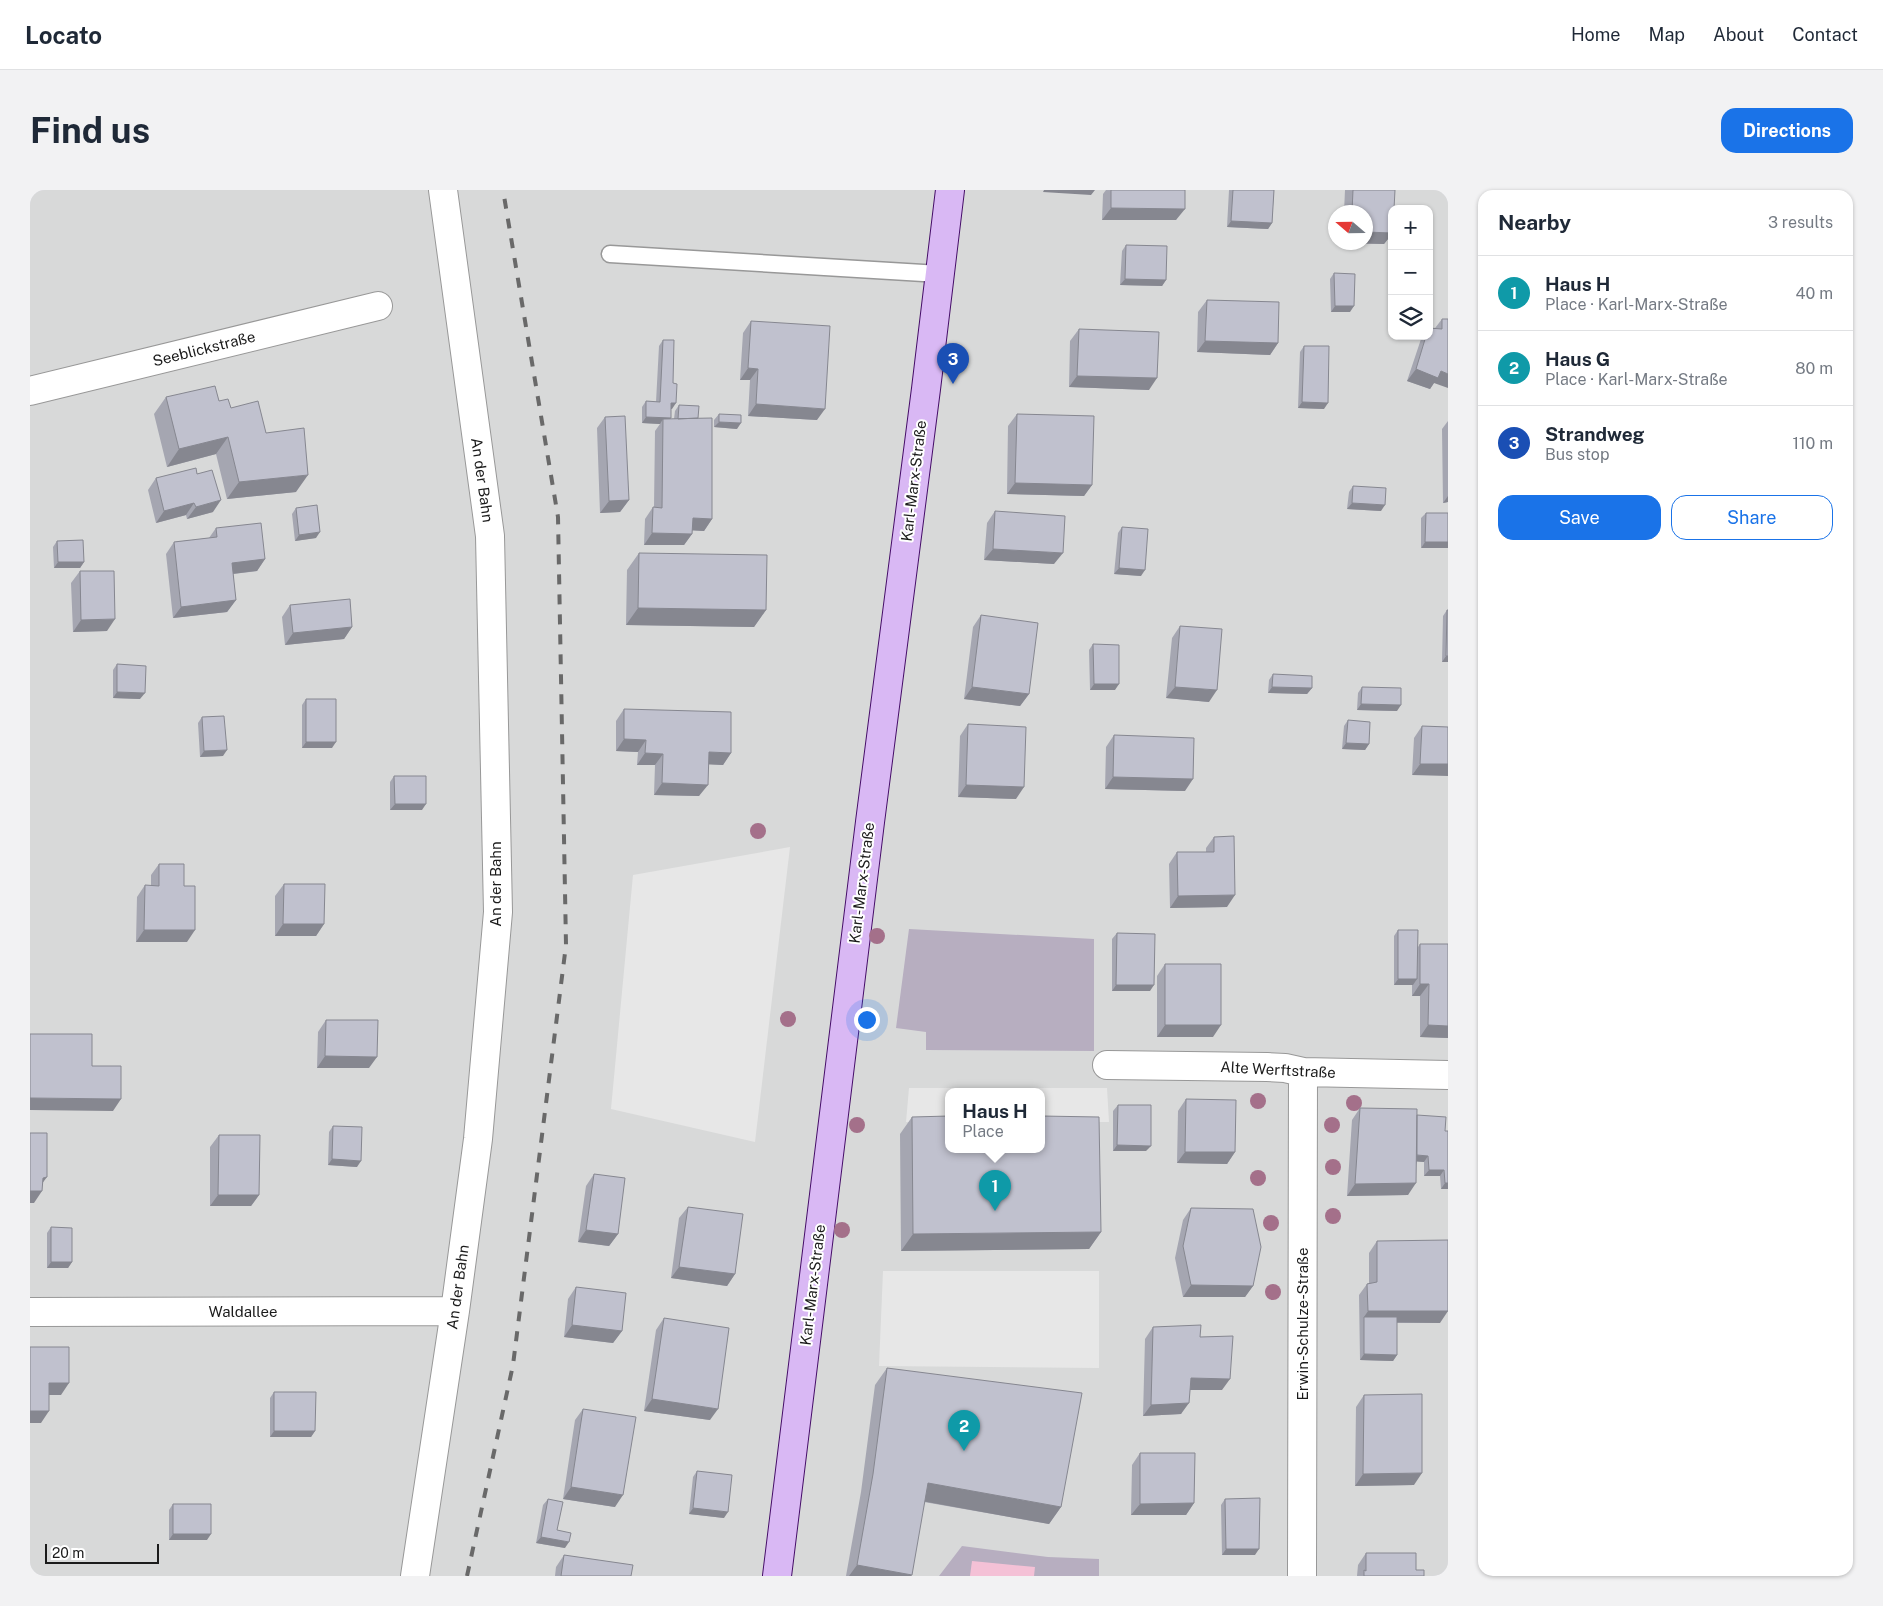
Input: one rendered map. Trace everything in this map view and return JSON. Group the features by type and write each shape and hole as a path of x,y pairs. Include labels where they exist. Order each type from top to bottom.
{"street":[{"name":"An der Bahn","path":"415,1576 455,1312 478,1140 498,912 490,536 443,190"},
{"name":"Karl-Marx-Straße","path":"777,1576 866,850 950,190"},
{"name":"Seeblickstraße","path":"30,391 378,306"},
{"name":"Alte Werftstraße","path":"1107,1065 1267,1067 1286,1068 1303,1072 1448,1075"},
{"name":"Erwin-Schulze-Straße","path":"1302,1576 1303,1072"},
{"name":"Waldallee","path":"30,1312 455,1312"}],"lane":[{"path":"610,254 940,274"}],"shaded area":[{"path":"30,190 1448,190 1448,1576 30,1576"},
{"path":"790,847 755,1142 611,1109 633,875"},
{"path":"909,929 1094,939 1094,1051 926,1050 926,1032 896,1028"},
{"path":"909,1088 945,1088 945,1122 906,1122"},
{"path":"1045,1088 1107,1088 1109,1122 1045,1122"},
{"path":"883,1271 1099,1271 1099,1368 879,1366"},
{"path":"962,1546 1048,1557 1099,1559 1099,1576 939,1576"},
{"path":"972,1561 1035,1567 1034,1576 970,1576"}],"building":[{"path":"1111,190 1185,190 1185,209 1111,208"},
{"path":"1233,190 1274,190 1272,223 1231,221"},
{"path":"1353,190 1395,190 1394,205 1388,205 1388,233 1373,232 1373,205 1352,205"},
{"path":"1126,245 1167,246 1166,280 1125,279"},
{"path":"1334,273 1355,274 1354,306 1335,306"},
{"path":"1207,300 1279,302 1278,343 1205,341"},
{"path":"1442,319 1448,319 1448,374 1441,371 1438,378 1416,369 1425,340 1433,340 1433,328 1442,329"},
{"path":"751,321 830,326 825,409 756,404 758,369 748,368"},
{"path":"1079,329 1159,332 1157,378 1077,376"},
{"path":"663,340 674,340 673,383 677,384 676,403 671,403 671,418 646,417 646,401 660,402"},
{"path":"1304,346 1329,346 1328,403 1302,402"},
{"path":"215,386 219,401 228,399 231,408 258,401 266,433 304,428 308,475 239,482 228,437 179,449 166,397"},
{"path":"679,405 699,406 698,418 678,419"},
{"path":"719,414 741,415 741,423 719,422"},
{"path":"1017,414 1094,416 1092,485 1015,483"},
{"path":"625,416 629,500 609,501 605,417"},
{"path":"712,418 712,519 693,518 692,534 652,533 653,507 662,508 663,419"},
{"path":"196,468 197,474 212,470 221,500 196,507 194,503 164,511 156,478"},
{"path":"1353,486 1386,488 1385,505 1352,503"},
{"path":"317,505 320,532 299,535 296,508"},
{"path":"995,511 1065,516 1063,553 993,549"},
{"path":"1426,513 1448,513 1448,542 1425,542"},
{"path":"261,523 265,559 232,563 236,600 181,607 174,542 217,537 216,528"},
{"path":"1122,527 1148,529 1145,570 1119,568"},
{"path":"83,540 84,562 58,562 57,541"},
{"path":"639,553 767,555 766,610 638,608"},
{"path":"80,571 114,571 115,619 81,620"},
{"path":"350,599 352,627 293,633 290,605"},
{"path":"1447,610 1448,656 1446,656"},
{"path":"981,615 1038,623 1029,694 972,687"},
{"path":"1180,626 1222,629 1217,690 1175,687"},
{"path":"1093,644 1119,645 1119,684 1094,684"},
{"path":"117,664 146,666 145,693 117,692"},
{"path":"1273,674 1312,676 1312,688 1272,687"},
{"path":"1362,687 1401,688 1401,705 1361,704"},
{"path":"306,699 336,699 336,742 306,742"},
{"path":"624,709 731,712 731,753 709,752 708,785 662,783 663,754 645,753 646,740 624,739"},
{"path":"224,716 227,750 204,751 202,717"},
{"path":"1348,720 1370,722 1369,744 1346,743"},
{"path":"968,724 1026,727 1024,787 966,785"},
{"path":"1422,726 1448,727 1448,764 1420,764"},
{"path":"1114,735 1194,738 1193,779 1113,777"},
{"path":"394,776 426,776 426,804 395,804"},
{"path":"1234,836 1235,895 1178,896 1177,852 1214,852 1214,837"},
{"path":"159,864 184,864 184,886 195,886 195,930 144,930 145,885 159,886"},
{"path":"284,884 325,884 324,924 283,924"},
{"path":"1398,930 1418,930 1417,979 1398,979"},
{"path":"1117,933 1155,934 1154,985 1116,985"},
{"path":"1420,944 1448,944 1448,1026 1428,1025 1429,984 1420,984"},
{"path":"1165,964 1221,964 1221,1025 1165,1025"},
{"path":"326,1020 378,1020 377,1057 325,1056"},
{"path":"30,1034 92,1034 92,1066 121,1066 121,1099 30,1098"},
{"path":"1186,1099 1236,1100 1235,1152 1185,1152"},
{"path":"1118,1105 1151,1105 1151,1146 1117,1145"},
{"path":"1360,1108 1417,1109 1416,1183 1355,1184"},
{"path":"1417,1115 1446,1117 1445,1131 1448,1131 1448,1183 1445,1183 1444,1170 1429,1170 1428,1156 1417,1155"},
{"path":"945,1116 945,1153 1045,1153 1045,1116 1099,1117 1101,1232 913,1234 912,1117"},
{"path":"333,1126 362,1127 361,1161 332,1159"},
{"path":"30,1133 47,1133 47,1177 43,1178 42,1191 30,1191"},
{"path":"219,1135 260,1135 259,1195 218,1195"},
{"path":"594,1174 625,1178 618,1234 586,1230"},
{"path":"688,1207 743,1214 735,1274 679,1267"},
{"path":"1191,1208 1253,1209 1261,1247 1253,1286 1191,1285 1183,1246"},
{"path":"51,1227 72,1228 72,1262 51,1262"},
{"path":"1448,1240 1448,1311 1368,1311 1367,1284 1377,1282 1377,1241"},
{"path":"576,1287 626,1293 622,1331 572,1325"},
{"path":"1364,1317 1397,1317 1397,1355 1364,1354"},
{"path":"664,1318 729,1328 718,1409 652,1399"},
{"path":"1201,1325 1200,1337 1233,1336 1230,1379 1191,1378 1189,1403 1151,1405 1153,1327"},
{"path":"30,1347 69,1347 69,1383 49,1383 49,1411 30,1411"},
{"path":"887,1368 1082,1393 1061,1507 928,1483 912,1575 857,1565 873,1474"},
{"path":"274,1392 316,1392 315,1431 274,1431"},
{"path":"1422,1394 1422,1473 1363,1474 1364,1395"},
{"path":"583,1409 636,1417 623,1495 571,1487"},
{"path":"1140,1453 1195,1453 1194,1503 1140,1504"},
{"path":"697,1471 732,1475 728,1512 693,1508"},
{"path":"1260,1498 1259,1549 1226,1549 1225,1499"},
{"path":"548,1499 563,1502 557,1530 571,1533 569,1542 541,1537"},
{"path":"173,1504 211,1504 211,1534 173,1534"},
{"path":"1366,1553 1416,1553 1416,1570 1424,1570 1424,1576 1364,1576 1364,1570 1366,1571"},
{"path":"564,1555 633,1565 631,1576 561,1576"}],"railway":[{"path":"467,1576 513,1365 566,945 558,517 503,190"}],"place":[{"name":"Strandweg","path":"953,384"},
{"name":"Haus H","path":"995,1211"},
{"name":"Haus G","path":"964,1451"}]}
